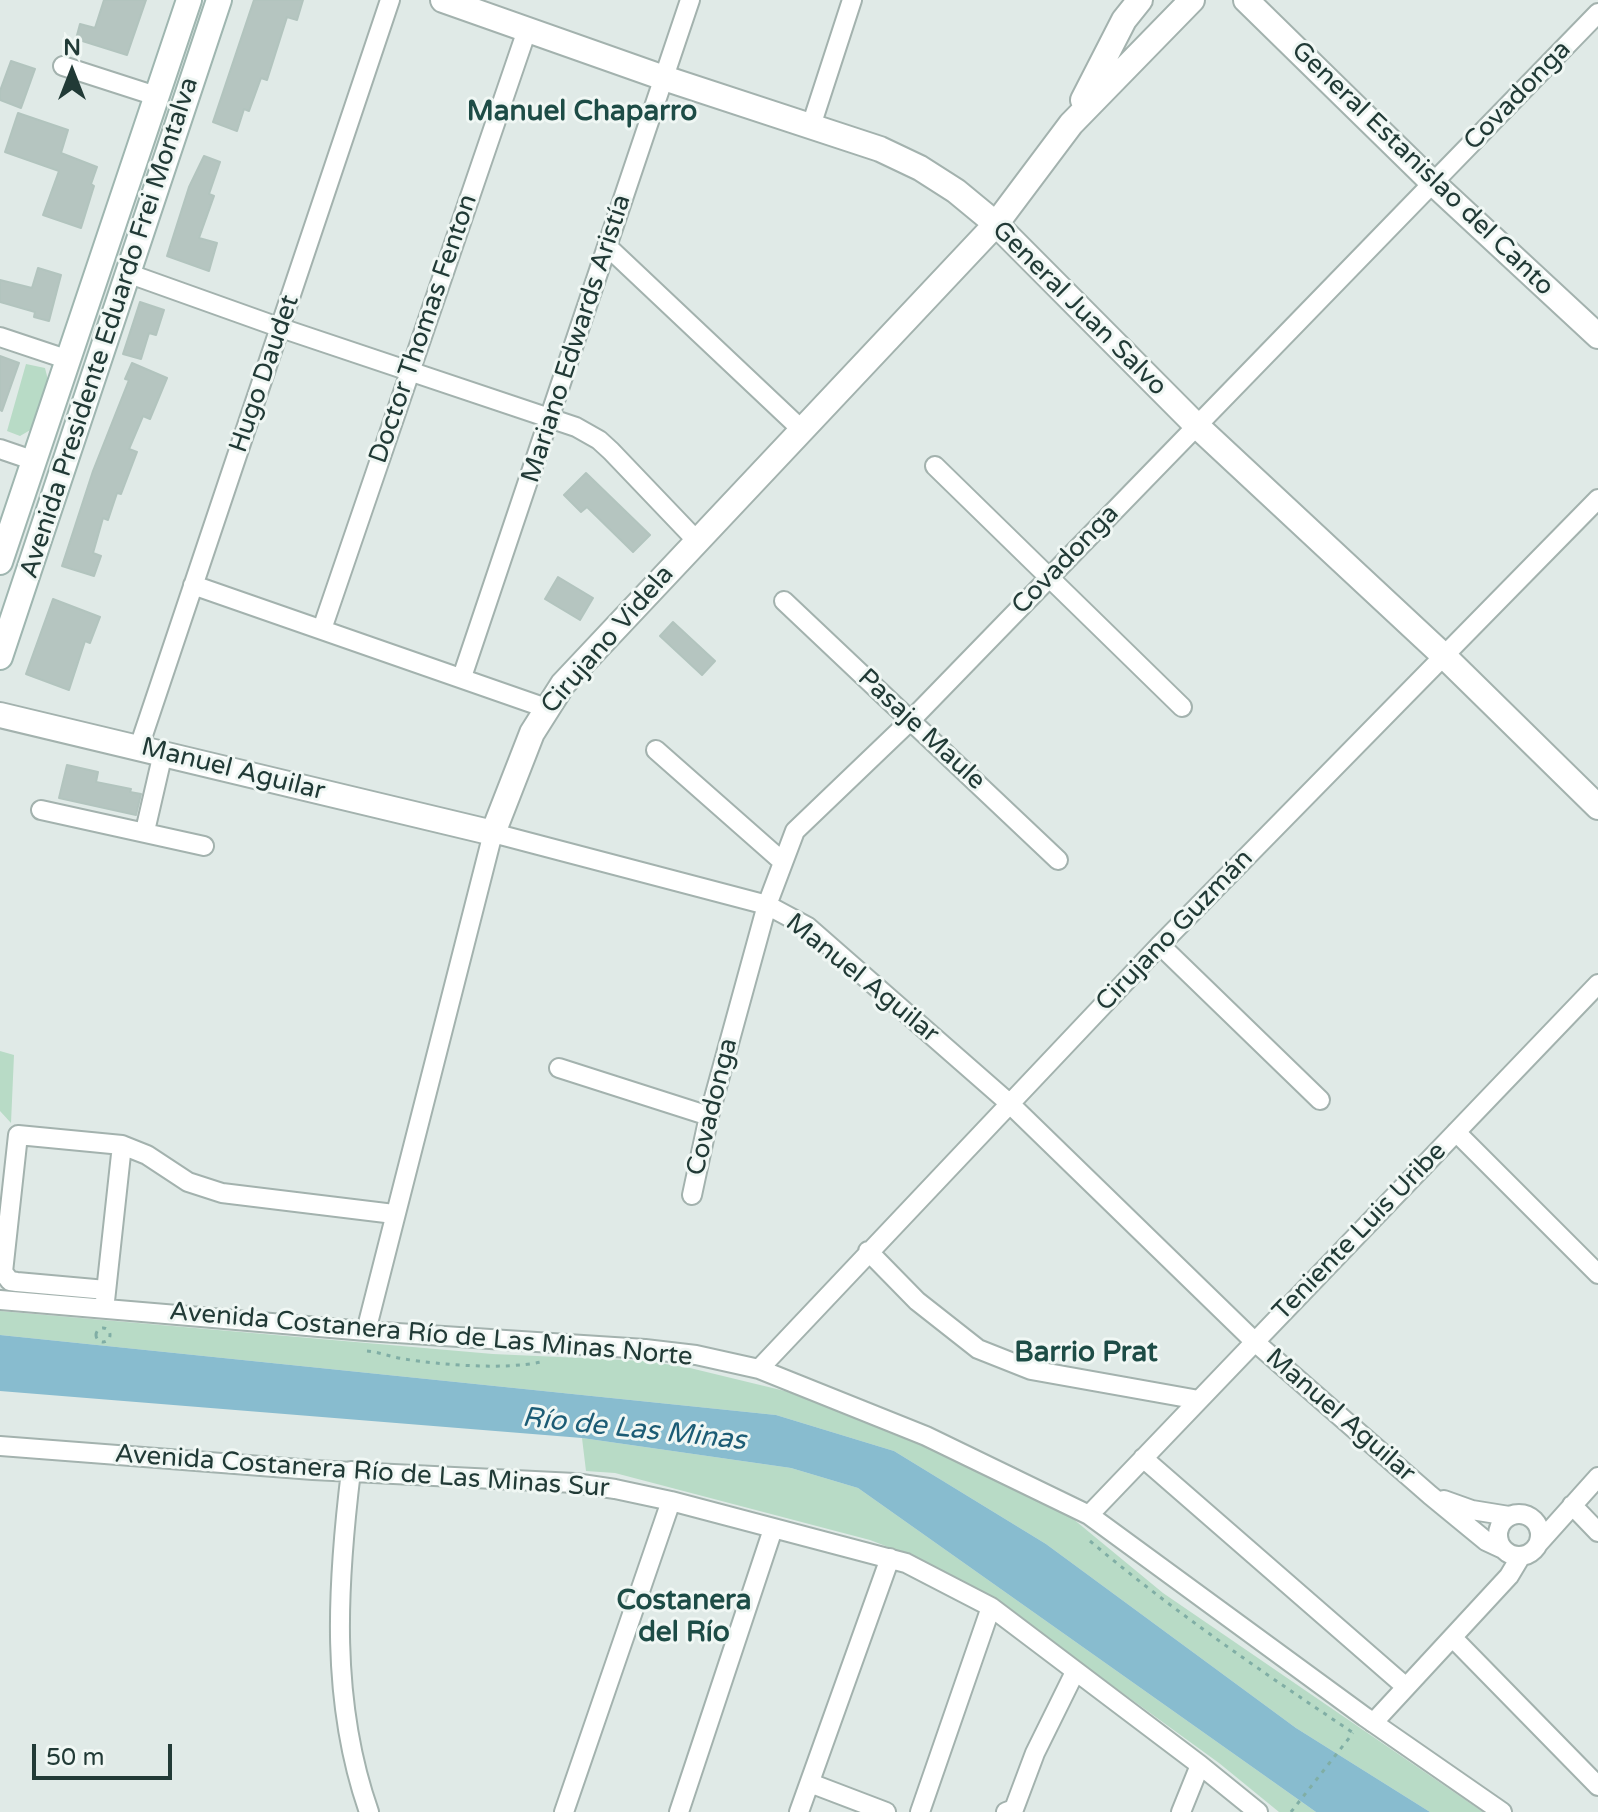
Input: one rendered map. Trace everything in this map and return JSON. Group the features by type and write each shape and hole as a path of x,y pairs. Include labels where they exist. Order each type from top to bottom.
{"street":[{"name":"Avenida Presidente Eduardo Frei Montalva","path":"0,562 189,0"},
{"name":"Avenida Presidente Eduardo Frei Montalva","path":"0,657 219,0"},
{"name":"Hugo Daudet","path":"145,831 151,750 193,585 390,0"},
{"name":"General Juan Salvo","path":"443,0 664,78 880,149 920,168 956,191 996,224 1197,426 1444,656 1598,807"},
{"name":"Mariano Edwards Aristía","path":"462,677 690,0"},
{"path":"811,126 852,0"},
{"name":"Cirujano Videla","path":"1071,124 1124,20 1140,0"},
{"name":"Cirujano Videla","path":"366,1331 493,833 532,733 546,708 577,668 996,224 1071,124 1192,0"},
{"name":"General Estanislao del Canto","path":"1246,0 1433,183 1598,336"},
{"name":"Covadonga","path":"692,1195 709,1116 767,905 795,831 912,719 1598,13"},
{"name":"Doctor Thomas Fenton","path":"322,629 527,30"},
{"path":"63,66 156,96"},
{"path":"608,247 802,430"},
{"path":"127,273 576,427 599,440 697,541"},
{"path":"0,337 66,359"},
{"path":"0,449 35,461"},
{"path":"935,466 1182,707"},
{"name":"Cirujano Guzmán","path":"759,1369 1160,945 1598,499"},
{"path":"193,585 546,708"},
{"name":"Pasaje Maule","path":"784,601 1058,860"},
{"name":"Manuel Aguilar","path":"0,715 493,833 767,905 808,927 1009,1103 1255,1342 1430,1495 1486,1541 1501,1548"},
{"path":"656,750 783,862"},
{"path":"41,810 204,846"},
{"path":"1160,945 1320,1100"},
{"name":"Teniente Luis Uribe","path":"1089,1515 1598,984"},
{"path":"559,1068 709,1116"},
{"path":"1456,1132 1598,1274"},
{"path":"122,1145 105,1299 10,1281 3,1272 18,1135 122,1145 147,1155 188,1182 210,1190 394,1214"},
{"path":"868,1251 917,1301 978,1349 1031,1370 1199,1400"},
{"name":"Avenida Costanera Río de Las Minas Norte","path":"0,1300 105,1299 366,1331 645,1349 696,1355 759,1369 926,1436 1089,1515 1373,1723 1502,1812"},
{"name":"Avenida Costanera Río de Las Minas Sur","path":"0,1446 351,1471 575,1483 671,1501 890,1558 991,1607 1258,1812"},
{"path":"1143,1458 1406,1687"},
{"path":"351,1471 342,1549 339,1643 347,1732 357,1780 369,1812"},
{"path":"1572,1505 1503,1520 1497,1534 1501,1548 1513,1556 1528,1554 1598,1477"},
{"name":"Manuel Aguilar","path":"1430,1495 1472,1510 1517,1515"},
{"path":"564,1812 671,1501"},
{"path":"1572,1505 1598,1532"},
{"path":"1517,1515 1536,1523 1538,1544"},
{"path":"679,1812 773,1529"},
{"path":"1373,1723 1509,1576 1521,1556"},
{"path":"799,1812 890,1558"},
{"path":"920,1812 991,1607"},
{"path":"1453,1638 1598,1786"},
{"path":"1012,1811 1035,1753 1075,1672"},
{"path":"1181,1812 1200,1765"},
{"path":"810,1783 886,1812"}],"path":[{"path":"108,1330 118,1327"},
{"path":"362,1351 451,1363 520,1366 544,1361"},
{"path":"1087,1538 1128,1573 1241,1658 1353,1733"},
{"path":"1291,1812 1343,1748"}],"green space":[{"path":"26,364 45,368 48,380 32,429 20,436 7,431"},
{"path":"0,1051 14,1055 11,1123 0,1111"},
{"path":"0,1311 493,1354 647,1361 789,1392 885,1427 1028,1491 1072,1518 1163,1593 1483,1812 1430,1812 1296,1728 1046,1544 894,1451 776,1415 0,1335"},
{"path":"582,1438 791,1468 858,1488 1316,1812 1279,1812 1219,1763 982,1591 914,1557 870,1540 615,1473 586,1471"}],"water":[{"name":"Río de Las Minas","path":"0,1335 776,1415 894,1451 1046,1544 1296,1728 1430,1812 1316,1812 858,1488 791,1468 582,1438 0,1391"}],"building":[{"path":"104,0 146,0 127,55 76,39 80,24 95,28"},
{"path":"254,0 303,0 297,20 287,17 267,80 261,78 249,111 244,109 237,131 213,122"},
{"path":"11,61 35,69 21,108 0,100 0,91"},
{"path":"18,113 68,130 61,153 97,167 81,228 43,215 59,171 5,152"},
{"path":"204,156 220,162 209,194 214,196 199,238 217,243 209,271 167,256 189,187"},
{"path":"38,268 61,275 49,321 34,317 35,312 0,302 0,280 32,288"},
{"path":"140,302 164,310 156,335 149,333 141,359 123,354"},
{"path":"0,356 19,363 2,411 0,410"},
{"path":"132,363 167,378 150,419 143,416 129,449 137,452 121,494 117,493 108,520 103,518 93,553 101,556 94,576 62,566 93,471 129,380 125,379"},
{"path":"586,473 650,535 633,552 587,507 581,512 564,495"},
{"path":"558,577 593,598 580,620 545,599"},
{"path":"53,599 100,617 90,643 85,641 69,690 26,674"},
{"path":"673,622 715,661 702,675 660,636"},
{"path":"67,765 98,772 96,782 141,794 136,815 59,798"}],"district":[{"name":"Manuel Chaparro","path":"582,113"},
{"name":"Barrio Prat","path":"1086,1354"},
{"name":"Costanera del Río","path":"684,1618"}]}
